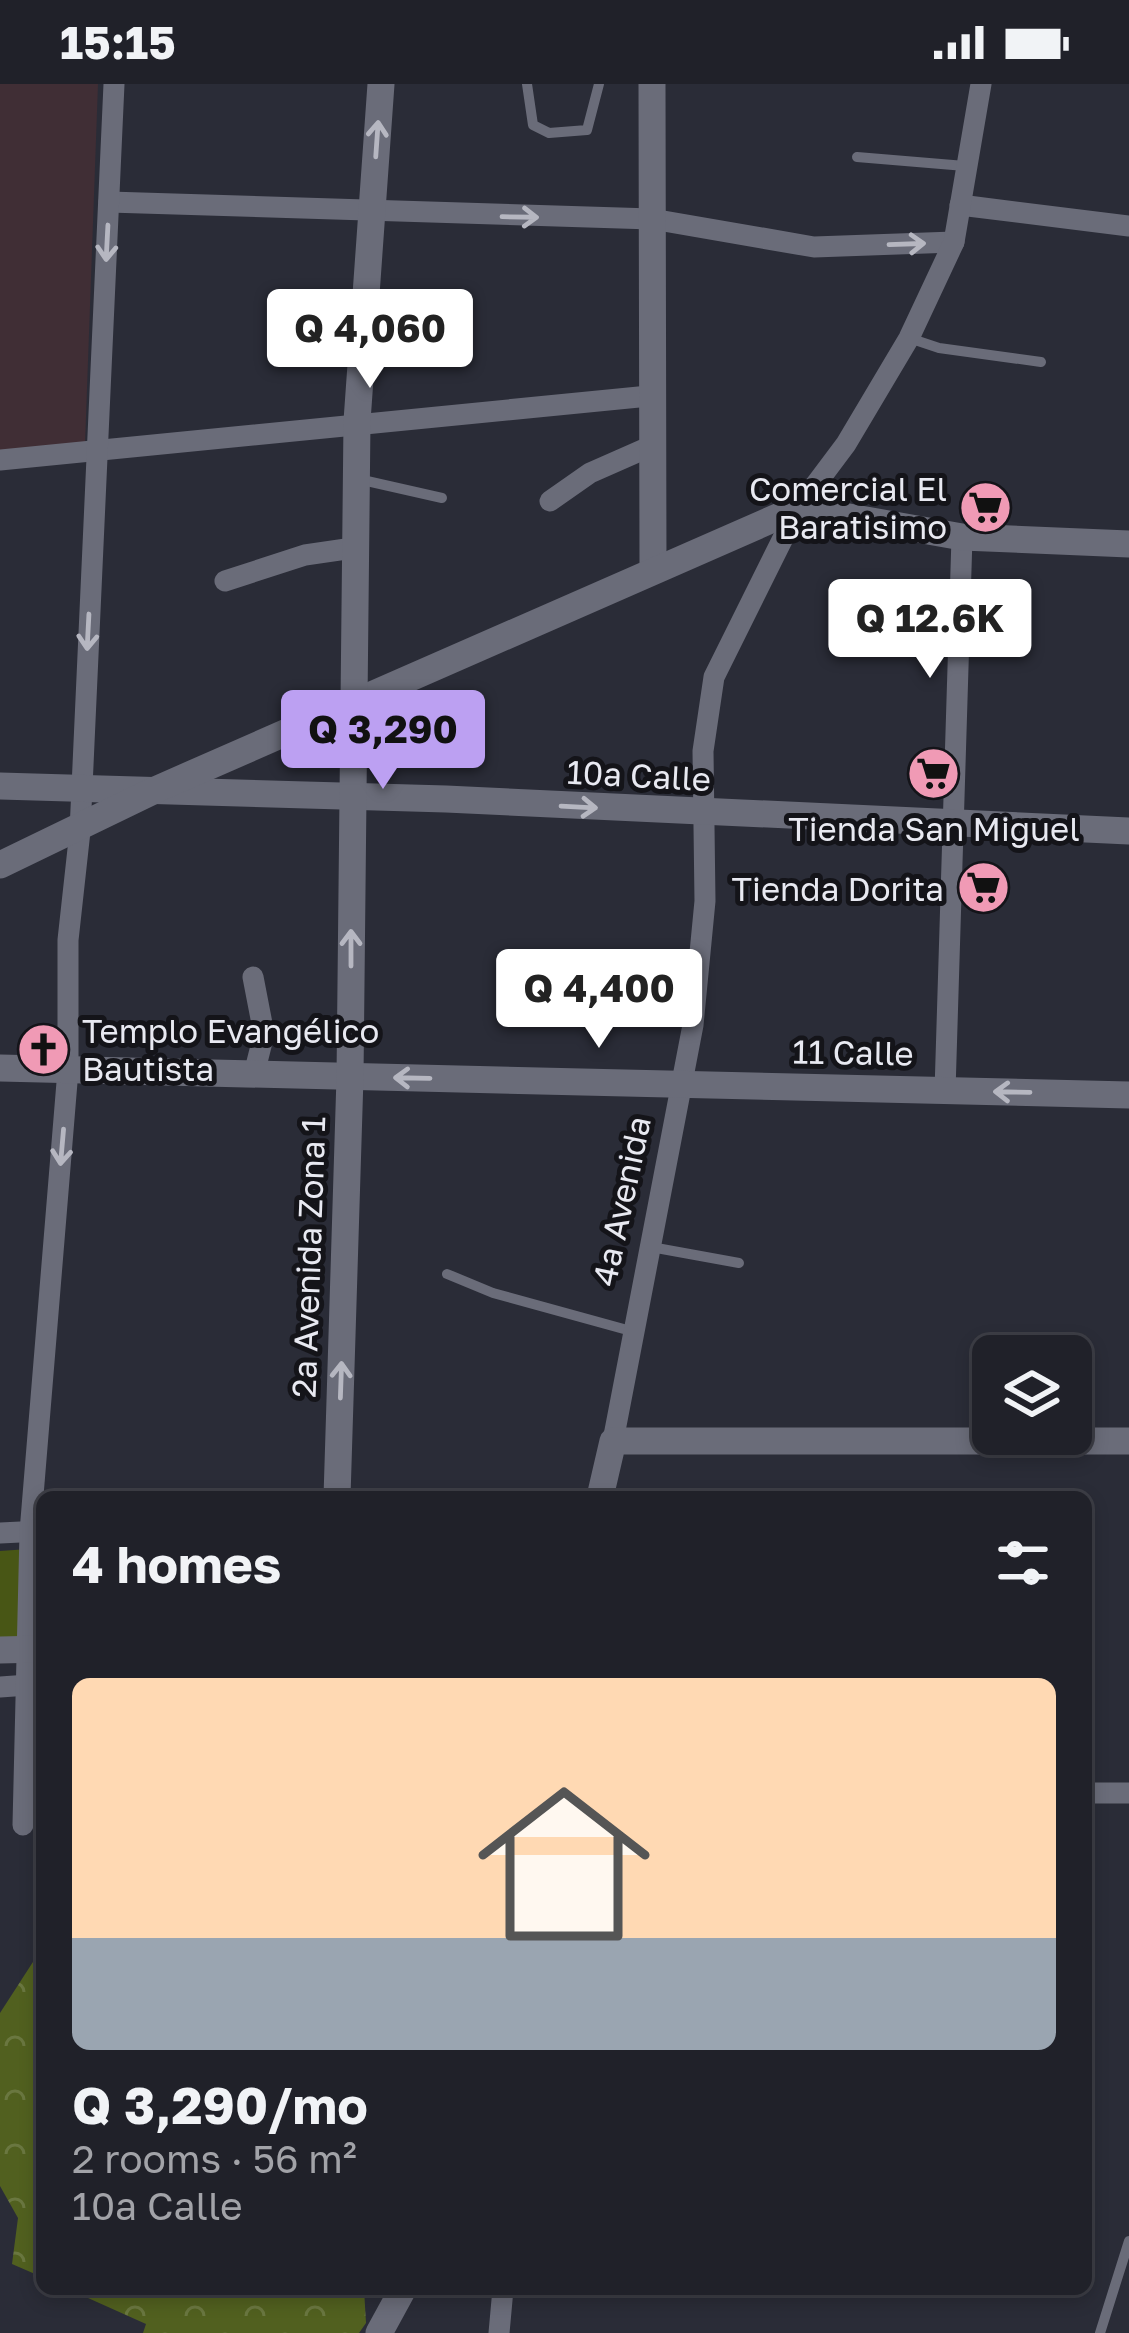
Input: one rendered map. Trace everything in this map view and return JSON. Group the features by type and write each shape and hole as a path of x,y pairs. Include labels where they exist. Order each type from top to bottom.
{"street":[{"path":"39,1491 68,1070 68,940 80,831 113,84"},
{"name":"2a Avenida Zona 1","path":"337,1491 350,1077 355,480 381,84"},
{"path":"652,84 649,447 653,569"},
{"name":"4a Avenida","path":"601,1491 683,1084 705,901 703,751 715,677 798,508 846,444 909,338 954,242 981,84"},
{"path":"109,202 371,214 652,219 814,247 954,242"},
{"path":"960,205 1129,226"},
{"path":"0,460 357,421 649,396"},
{"path":"550,501 590,473 649,447"},
{"path":"0,865 353,701 798,508 962,537 1129,544"},
{"path":"945,1090 962,537"},
{"path":"225,581 305,555 353,548"},
{"name":"10a Calle","path":"0,785 1129,831"},
{"path":"253,977 264,1034 254,1074"},
{"name":"11 Calle","path":"0,1068 1129,1095"},
{"path":"613,1441 1129,1442"},
{"path":"0,1533 36,1532 22,1649 34,1685 22,1825"},
{"path":"0,1687 34,1685"},
{"path":"1092,1793 1129,1792"},
{"path":"379,2333 400,2295"},
{"path":"499,2333 502,2295"}],"lane":[{"path":"527,84 538,130 575,133 592,123 599,84"},
{"path":"857,158 965,166"},
{"path":"909,338 939,348 1041,362"},
{"path":"355,480 442,498"},
{"path":"648,1247 739,1263"},
{"path":"447,1274 493,1293 631,1331"},
{"path":"1100,2333 1129,2241"}],"shaded area":[{"path":"0,84 98,84 85,444 0,453"}],"green space":[{"path":"28,1549 33,1654 0,1655 0,1551"},
{"path":"36,1957 36,2274 12,2264 18,2218 0,2186 0,2013"},
{"path":"81,2295 364,2295 366,2323 359,2333 143,2333 146,2324"}],"place":[{"name":"Comercial El Baratisimo","path":"986,507"},
{"name":"Tienda San Miguel","path":"934,774"},
{"name":"Tienda Dorita","path":"983,888"},
{"name":"Templo Evangélico Bautista","path":"43,1049"}]}
